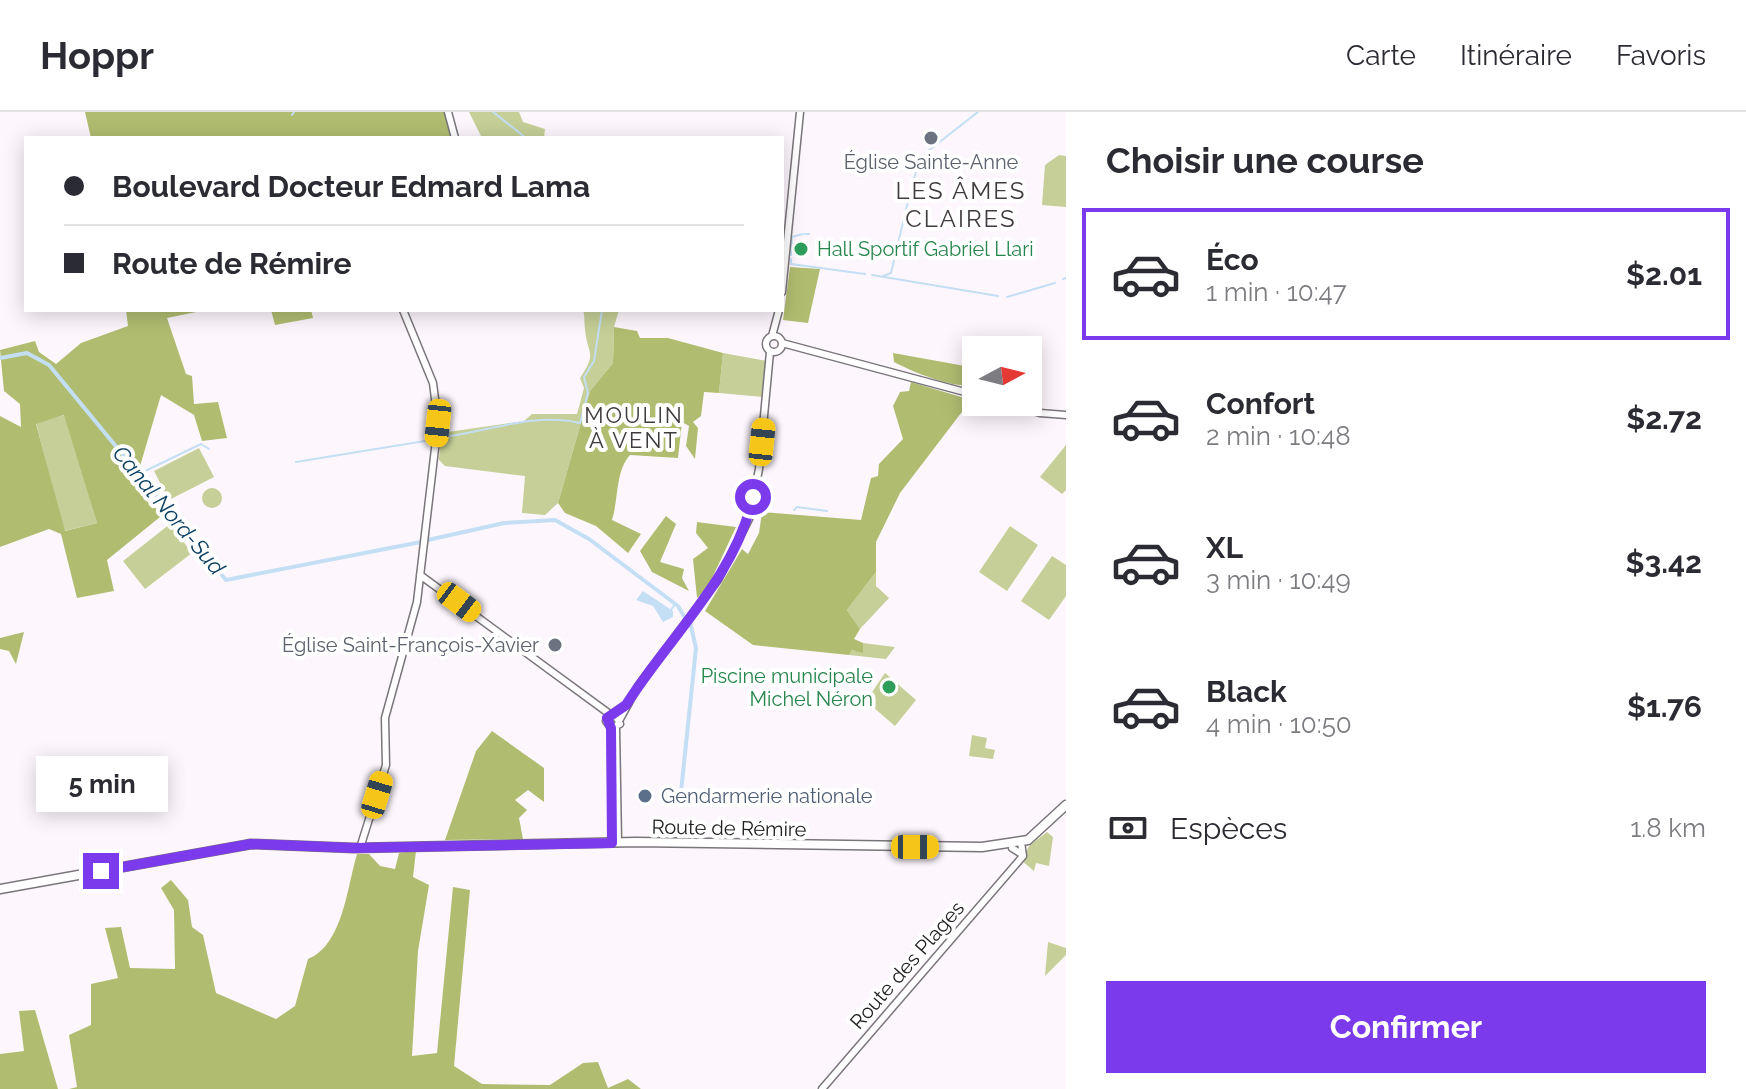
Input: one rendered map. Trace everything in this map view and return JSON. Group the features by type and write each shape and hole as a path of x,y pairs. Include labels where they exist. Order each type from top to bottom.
{"main road":[{"path":"1019,847 1044,832 1066,805"},
{"name":"Route de Rémire","path":"0,889 239,845 360,848 615,843 1019,847"}],"street":[{"path":"448,112 454,136"},
{"path":"784,272 800,112"},
{"path":"360,848 386,765 385,718 417,602 438,415 431,375 404,312"},
{"path":"615,843 613,717 626,705 718,580 742,535 755,494 776,345 962,391"},
{"path":"1042,413 1066,415"},
{"path":"420,575 613,717"},
{"path":"613,717 613,728"},
{"name":"Route des Plages","path":"822,1089 1017,863 1024,854 1019,847"}],"green space":[{"path":"85,112 444,112 450,121 451,136 91,136"},
{"path":"469,112 519,112 523,122 545,129 544,136 481,136"},
{"path":"1059,155 1066,156 1066,207 1042,205 1045,165"},
{"path":"790,267 820,269 808,323 783,320"},
{"path":"126,312 196,312 167,318 186,374 192,376 194,404 218,402 227,438 202,441 194,415 161,395 138,473 160,517 107,560 114,591 77,598 61,534 49,529 0,547 0,416 21,427 20,404 4,391 0,350 35,341 39,352 56,364 81,343 128,326","holes":["64,415 97,523 65,531 36,424"]},
{"path":"272,312 312,312 313,318 275,325"},
{"path":"583,312 618,312 614,327 613,363 590,391 558,503 545,515 522,513 525,476 445,466 439,460 441,433 524,421 532,414 577,414 584,388 580,378 590,357"},
{"path":"614,327 637,331 640,338 668,338 723,353 719,393 704,392 701,416 693,422 698,428 695,459 686,446 689,426 682,422 678,458 630,455 625,462 612,520 641,534 628,553 596,526 565,513 558,503 590,391 613,363"},
{"path":"723,353 767,361 763,397 719,393"},
{"path":"893,353 962,365 962,385 923,375 894,362"},
{"path":"911,382 962,397 962,412 900,493 876,542 876,572 847,610 860,629 854,639 863,643 863,653 852,650 849,655 753,645 705,611 742,549 748,554 759,533 762,512 861,520 871,478 878,476 879,464 903,439 893,406 900,392 909,391"},
{"path":"65,415 97,523 64,531 36,423"},
{"path":"1066,445 1066,490 1062,494 1040,477"},
{"path":"199,448 214,477 169,500 154,471"},
{"path":"212,488 219,491 222,498 219,505 212,508 205,505 202,498 205,491"},
{"path":"666,516 676,524 660,562 684,569 682,578 689,591 652,572 640,551"},
{"path":"697,522 736,527 707,589 697,598 693,559 708,548 696,533"},
{"path":"170,524 192,553 145,589 123,561"},
{"path":"1010,526 1038,545 1007,591 979,572"},
{"path":"1052,556 1066,565 1066,596 1049,620 1021,601"},
{"path":"876,572 876,586 889,598 860,629 847,610"},
{"path":"24,632 16,664 9,651 0,649 0,638"},
{"path":"863,643 895,647 886,659 849,655 852,650 863,652"},
{"name":"Piscine municipale Michel Néron","path":"885,673 916,700 895,726 866,701"},
{"path":"492,731 544,768 544,802 528,790 515,800 527,810 519,818 523,839 445,840 476,751"},
{"path":"972,735 987,738 985,748 995,750 993,759 969,756"},
{"path":"1047,832 1053,837 1049,866 1036,863 1034,871 1022,861 1029,846"},
{"path":"416,851 413,877 429,885 418,951 412,1056 437,1053 453,887 470,890 454,1066 482,1084 550,1085 583,1063 598,1062 608,1088 628,1079 641,1089 69,1089 77,1087 69,1035 91,1025 91,984 118,978 105,928 121,927 130,968 175,969 174,910 161,888 171,880 188,900 192,927 203,935 216,993 276,1019 295,1006 308,959 320,952 336,928 357,854 369,854 380,866 395,869 399,853"},
{"path":"1048,942 1066,948 1066,955 1045,976"},
{"path":"35,1010 58,1089 0,1089 0,1054 24,1051 19,1011"}],"water":[{"path":"643,591 673,611 673,617 663,622 653,606 636,600"}],"waterway":[{"path":"493,112 523,136"},
{"path":"928,151 978,112"},
{"path":"911,189 920,159 925,154"},
{"path":"883,276 891,273 909,197"},
{"path":"791,255 792,237 803,234"},
{"path":"791,259 791,264 865,274"},
{"path":"872,275 998,296"},
{"path":"1007,297 1055,283"},
{"path":"445,437 530,421 580,423 588,393 584,377 594,361 602,312"},
{"name":"Canal Nord-Sud","path":"0,358 27,353 49,365 226,580 421,542"},
{"path":"296,462 431,440"},
{"path":"139,474 201,444 209,449"},
{"path":"794,510 797,507 827,511"},
{"name":"Canal Nord-Sud","path":"428,540 504,523 555,520 589,539 678,606 685,618"},
{"name":"Canal Nord-Sud","path":"671,610 675,604"},
{"name":"Canal Nord-Sud","path":"681,792 696,648 690,622"}],"place":[{"name":"Église Sainte-Anne","path":"931,138"},
{"name":"Hall Sportif Gabriel Llari","path":"801,249"},
{"name":"Église Saint-François-Xavier","path":"555,645"},
{"name":"Piscine municipale Michel Néron","path":"889,687"},
{"name":"Gendarmerie nationale","path":"645,796"}],"district":[{"name":"LES ÂMES CLAIRES","path":"961,205"},
{"name":"MOULIN À VENT","path":"634,428"}],"route":[{"path":"101,871 251,844 354,848 612,843 611,728 607,725 607,718 626,705 648,671 718,580 742,535 753,497"}]}
